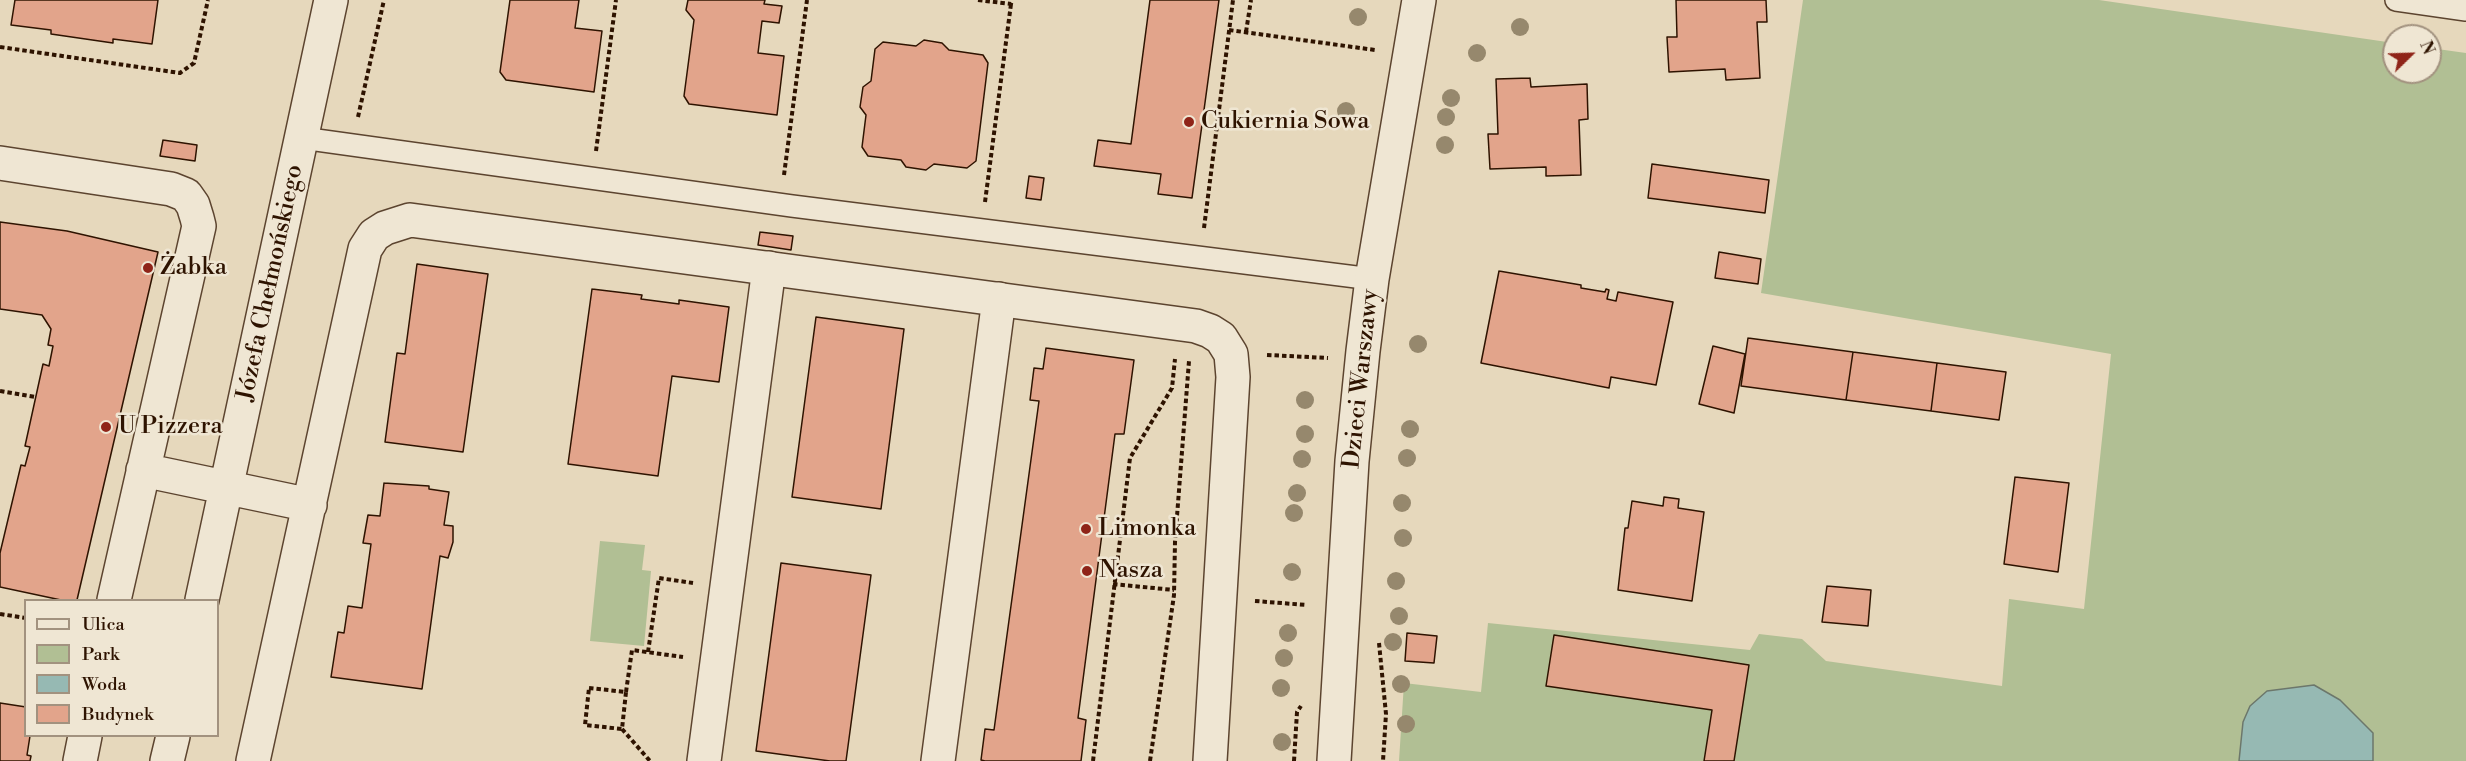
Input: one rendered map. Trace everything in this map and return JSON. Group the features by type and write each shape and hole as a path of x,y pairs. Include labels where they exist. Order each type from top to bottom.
{"street":[{"name":"Józefa Chełmońskiego","path":"202,599 331,0"},
{"name":"Dzieci Warszawy","path":"1334,761 1352,461 1372,279 1419,0"},
{"path":"0,163 171,189 186,195 194,205 199,226 114,599"},
{"path":"253,761 310,506 360,265 365,249 374,236 385,228 410,220 1196,327 1210,331 1221,338 1231,354 1233,377 1210,761"},
{"path":"704,761 769,268"},
{"path":"938,761 999,299"},
{"path":"143,470 310,506"},
{"path":"80,761 85,737"},
{"path":"167,761 173,737"}],"lane":[{"path":"2396,0 2466,10"},
{"path":"302,138 792,206 1372,279"}],"path":[{"path":"0,47 180,73 194,63 208,0"},
{"path":"595,158 616,0"},
{"path":"783,182 807,0"},
{"path":"978,0 1012,2 986,195"},
{"path":"1203,236 1233,0"},
{"path":"1246,32 1251,0"},
{"path":"1229,30 1376,50"},
{"path":"1093,761 1130,458 1172,388 1176,350"},
{"path":"1150,761 1173,590 1189,356 1231,354"},
{"path":"1288,355 1329,358"},
{"path":"0,391 36,397"},
{"path":"648,652 659,578 727,587"},
{"path":"1113,584 1173,590"},
{"path":"1271,602 1312,606"},
{"path":"0,614 24,618"},
{"path":"1378,634 1386,714 1383,761"},
{"path":"622,729 632,650 683,657"},
{"path":"626,692 588,688 585,725 622,729 650,761"}],"green space":[{"path":"1803,0 2099,0 2382,41 2382,84 2442,84 2442,50 2466,53 2466,761 2373,761 2373,733 2243,722 2239,761 1399,761 1404,683 1481,692 1488,623 1750,650 1759,634 1802,639 1826,661 2002,686 2009,599 2084,609 2111,354 1761,293"},
{"path":"600,541 645,545 642,570 651,571 644,646 590,641"}],"water":[{"path":"2314,685 2340,700 2373,733 2373,761 2239,761 2243,722 2250,706 2267,691"}],"building":[{"path":"15,0 158,0 152,44 113,39 113,43 51,34 51,30 11,25"},
{"path":"510,0 579,0 575,28 602,31 594,92 506,80 500,72"},
{"path":"688,0 765,0 764,4 782,6 779,23 762,21 758,53 784,56 777,115 689,104 684,96 694,20 686,10"},
{"path":"1150,0 1219,0 1192,198 1158,194 1161,174 1094,166 1098,140 1131,144"},
{"path":"1676,0 1766,0 1767,22 1757,22 1760,78 1726,80 1725,69 1669,72 1667,37 1677,37"},
{"path":"924,40 942,43 949,50 983,55 988,63 976,161 967,168 934,164 926,170 906,167 901,160 868,156 862,147 866,115 860,107 863,87 871,81 875,49 883,42 916,46"},
{"path":"1530,78 1531,87 1587,84 1588,119 1579,120 1581,175 1546,176 1546,167 1490,169 1488,134 1498,134 1496,79"},
{"path":"163,140 197,145 195,161 160,156"},
{"path":"1652,164 1769,180 1765,213 1648,198"},
{"path":"1029,176 1044,178 1041,200 1026,198"},
{"path":"0,222 67,231 158,252 77,599 56,599 0,587 0,553 21,465 25,466 30,447 25,446 43,364 49,366 53,346 48,345 51,329 42,315 0,309"},
{"path":"760,232 793,236 791,250 758,245"},
{"path":"1719,252 1761,259 1758,284 1715,278"},
{"path":"417,264 488,274 463,452 385,442 397,353 405,354"},
{"path":"1499,271 1581,285 1581,288 1605,292 1606,289 1609,290 1607,299 1616,301 1618,292 1673,302 1656,385 1611,377 1609,388 1481,363"},
{"path":"592,289 642,295 641,299 679,304 679,300 729,307 719,382 672,376 658,476 568,464"},
{"path":"816,317 904,329 881,509 792,497"},
{"path":"1748,338 1853,352 1846,400 1741,386"},
{"path":"1713,346 1745,354 1734,413 1699,404"},
{"path":"1046,348 1134,360 1124,434 1115,434 1078,718 1086,720 1081,761 985,761 981,760 985,729 994,730 1039,401 1030,400 1034,368 1043,369"},
{"path":"1853,352 1937,363 1931,411 1846,400"},
{"path":"1937,363 2006,372 1999,420 1931,411"},
{"path":"2015,477 2069,483 2058,572 2004,564"},
{"path":"384,483 429,486 429,489 449,492 444,525 453,526 453,542 448,558 440,556 422,689 331,677 338,632 344,633 348,606 362,608 371,544 363,543 368,515 380,516"},
{"path":"1664,497 1679,499 1678,508 1704,512 1692,601 1618,590 1625,528 1628,528 1632,501 1663,506"},
{"path":"781,563 871,575 846,761 756,751"},
{"path":"1827,586 1871,590 1868,626 1822,622"},
{"path":"1407,633 1437,636 1434,663 1405,661"},
{"path":"1554,635 1749,665 1734,761 1704,761 1712,710 1546,686"},
{"path":"0,703 24,707 24,737 30,737 27,755 31,756 30,761 0,761"}],"place":[{"name":"Cukiernia Sowa","path":"1189,122"},
{"name":"Żabka","path":"148,268"},
{"name":"U Pizzera","path":"106,427"},
{"name":"Limonka","path":"1086,529"},
{"name":"Nasza","path":"1087,571"}]}
